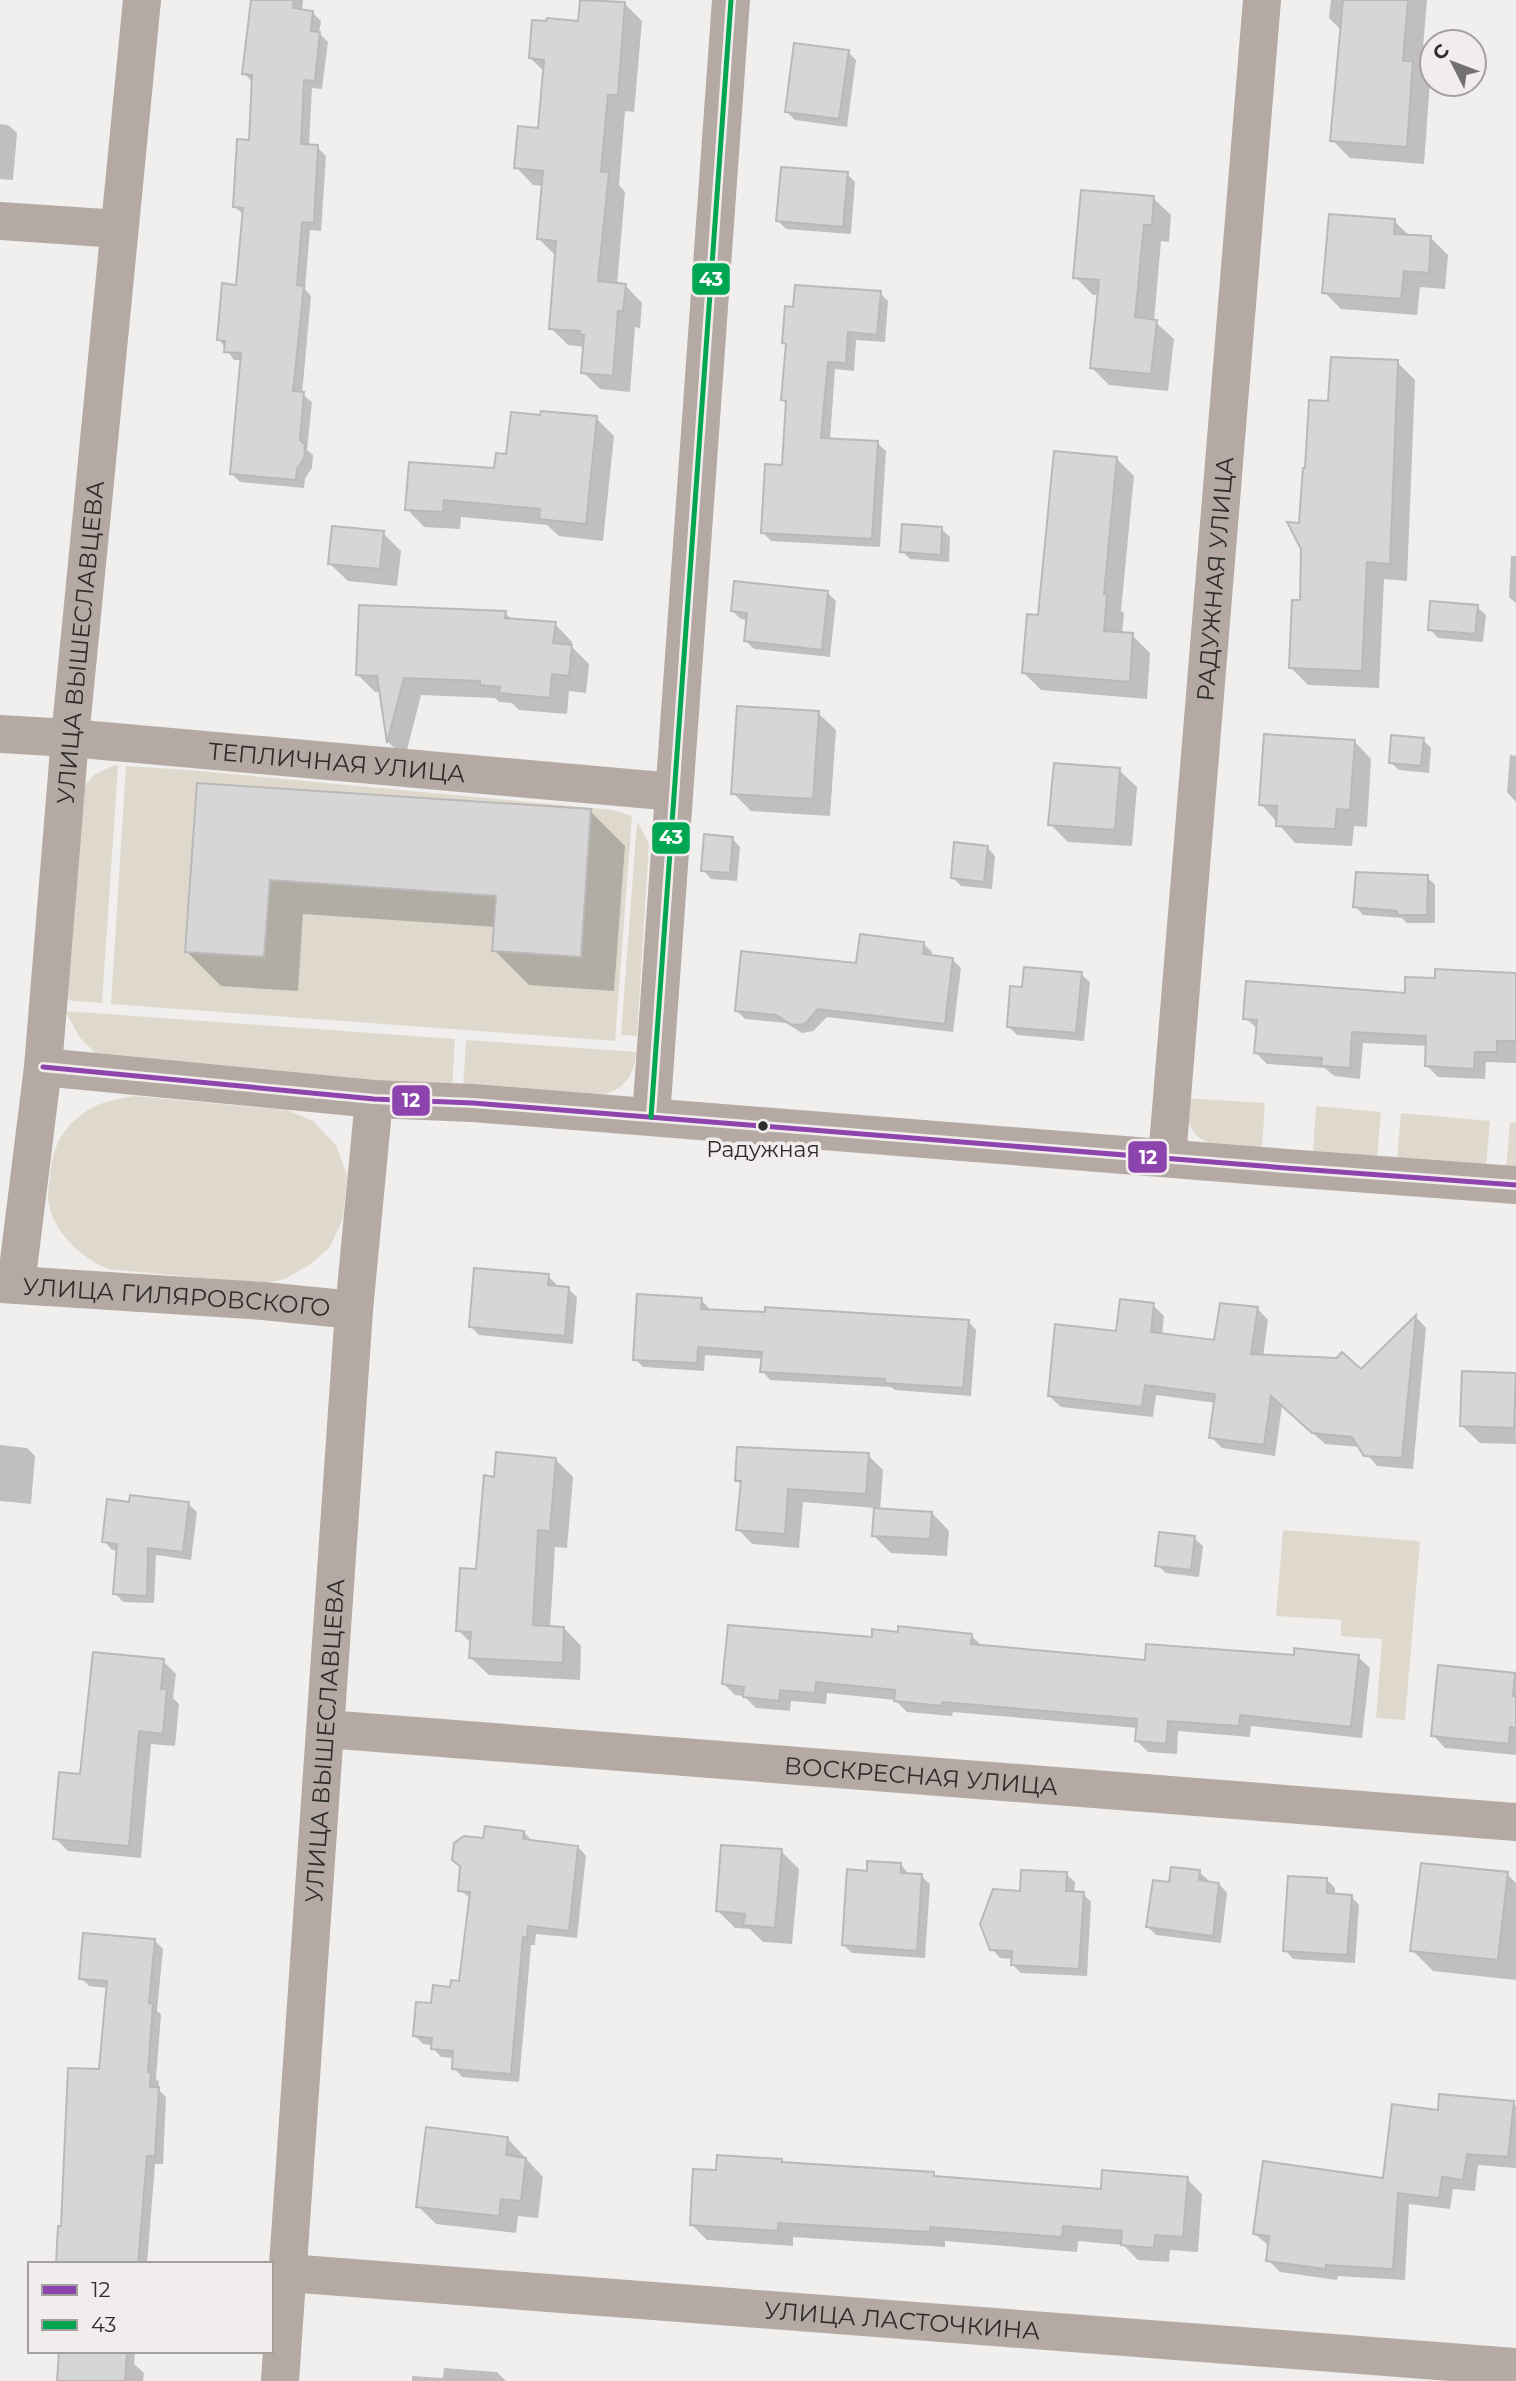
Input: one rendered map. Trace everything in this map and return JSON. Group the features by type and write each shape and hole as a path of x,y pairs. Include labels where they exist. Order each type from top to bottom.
{"street":[{"name":"УЛИЦА ВЫШЕСЛАВЦЕВА","path":"8,1284 43,1067 70,738 142,0"},
{"path":"651,1117 731,0"},
{"name":"РАДУЖНАЯ УЛИЦА","path":"1167,1158 1262,0"},
{"path":"0,220 119,229"},
{"name":"ТЕПЛИЧНАЯ УЛИЦА","path":"0,734 674,792"},
{"path":"43,1067 374,1099 472,1103 1516,1185"},
{"name":"УЛИЦА ВЫШЕСЛАВЦЕВА","path":"280,2381 354,1310 374,1099"},
{"name":"УЛИЦА ГИЛЯРОВСКОГО","path":"8,1284 249,1300 354,1310"},
{"name":"ВОСКРЕСНАЯ УЛИЦА","path":"326,1729 1516,1822"},
{"name":"УЛИЦА ЛАСТОЧКИНА","path":"288,2273 1516,2367"}],"shaded area":[{"path":"118,766 102,1003 63,1000 84,786 94,775"},
{"path":"126,766 613,810 632,816 615,1041 111,1004"},
{"path":"637,821 649,844 637,1036 621,1035"},
{"path":"65,1011 455,1039 452,1087 97,1055 80,1038"},
{"path":"466,1040 636,1052 633,1069 626,1082 614,1091 597,1096 463,1088"},
{"path":"134,1096 287,1110 313,1121 336,1145 347,1175 343,1219 329,1248 311,1264 285,1279 263,1284 108,1269 78,1250 61,1232 50,1210 48,1191 56,1147 71,1123 88,1110 104,1102"},
{"path":"1184,1098 1265,1103 1262,1149 1208,1143 1192,1128"},
{"path":"1316,1106 1381,1112 1377,1157 1313,1151"},
{"path":"1401,1113 1490,1121 1486,1166 1397,1158"},
{"path":"1510,1123 1516,1123 1516,1168 1506,1168"},
{"path":"1283,1530 1420,1541 1405,1720 1376,1718 1382,1639 1341,1636 1341,1620 1276,1616"}],"building":[{"path":"251,0 294,0 293,8 313,11 311,31 320,32 315,81 304,80 301,144 318,145 314,223 302,222 297,285 304,286 293,391 304,392 300,440 305,445 304,459 297,469 296,480 230,474 241,353 224,352 225,341 217,340 222,283 236,285 243,208 233,207 237,139 249,140 252,75 242,74"},
{"path":"580,0 625,2 618,95 608,95 601,172 609,172 598,281 626,284 623,311 618,311 613,376 581,373 584,335 579,334 580,331 549,329 556,241 537,239 543,171 514,168 518,126 538,128 544,60 529,58 532,20 546,21 547,18 578,21"},
{"path":"1343,0 1408,0 1403,61 1413,61 1407,147 1330,141"},
{"path":"794,43 849,50 839,119 785,112"},
{"path":"781,167 848,172 843,227 776,221"},
{"path":"1081,190 1154,196 1152,225 1144,225 1135,317 1157,320 1151,374 1090,368 1099,280 1073,278"},
{"path":"1329,214 1395,219 1394,234 1431,236 1429,273 1404,271 1401,299 1322,293"},
{"path":"795,285 881,291 877,335 848,332 846,363 828,362 821,438 878,441 872,539 761,533 765,464 782,465 786,401 781,400 786,344 782,343 785,306 793,307"},
{"path":"1331,357 1398,360 1390,564 1367,562 1362,671 1289,668 1292,600 1300,600 1301,549 1287,522 1299,523 1309,400 1328,401"},
{"path":"541,411 597,416 586,524 539,519 540,509 444,500 443,512 405,510 409,462 494,468 496,453 506,454 511,412 540,415"},
{"path":"1054,451 1117,457 1104,594 1107,594 1104,631 1133,633 1130,682 1022,673 1027,614 1038,615"},
{"path":"902,524 942,527 941,555 900,552"},
{"path":"332,526 384,531 380,569 328,564"},
{"path":"734,581 828,591 822,650 744,641 747,613 731,611"},
{"path":"1430,601 1478,605 1475,634 1428,630"},
{"path":"359,605 506,611 505,618 556,622 553,643 572,645 569,676 552,674 550,698 499,693 500,687 480,685 480,681 404,678 387,743 377,676 356,675"},
{"path":"737,706 819,711 813,799 731,794"},
{"path":"1264,734 1355,740 1350,810 1337,809 1335,829 1276,826 1277,806 1259,805"},
{"path":"1391,735 1424,738 1421,766 1389,763"},
{"path":"1054,763 1120,768 1115,830 1048,825"},
{"path":"197,783 591,809 581,957 492,951 496,896 270,880 264,957 185,952"},
{"path":"704,834 733,837 730,873 701,871"},
{"path":"954,842 988,846 984,882 951,878"},
{"path":"1356,872 1428,875 1427,915 1397,915 1397,911 1353,907"},
{"path":"860,934 924,942 923,954 953,958 945,1024 818,1009 805,1024 792,1025 776,1015 735,1011 741,951 856,963"},
{"path":"1024,967 1082,972 1076,1033 1007,1027 1010,986 1022,987"},
{"path":"1435,969 1516,973 1516,1041 1497,1041 1497,1052 1475,1052 1474,1069 1425,1066 1426,1036 1352,1032 1350,1068 1321,1066 1322,1058 1254,1053 1257,1020 1243,1019 1246,981 1405,993 1405,977 1435,978"},
{"path":"474,1268 549,1274 548,1285 569,1287 565,1336 469,1327"},
{"path":"637,1294 702,1298 701,1309 765,1312 765,1307 969,1320 963,1388 885,1383 885,1379 760,1372 762,1352 698,1347 697,1363 633,1360"},
{"path":"1120,1299 1154,1303 1151,1332 1214,1340 1220,1303 1258,1307 1251,1354 1337,1358 1342,1352 1361,1369 1416,1315 1402,1458 1364,1456 1352,1437 1312,1433 1271,1396 1264,1445 1209,1438 1215,1394 1145,1385 1142,1407 1048,1396 1055,1324 1116,1331"},
{"path":"1462,1371 1516,1373 1514,1428 1460,1426"},
{"path":"737,1447 869,1453 866,1494 788,1489 785,1534 736,1530 741,1481 735,1481"},
{"path":"496,1452 556,1458 550,1531 538,1530 533,1625 564,1627 563,1663 469,1658 471,1632 456,1631 460,1568 476,1569 484,1475 494,1477"},
{"path":"130,1495 189,1502 183,1552 148,1548 147,1596 113,1594 117,1544 102,1542 107,1499 129,1502"},
{"path":"874,1508 932,1512 930,1539 872,1536"},
{"path":"1159,1532 1195,1536 1191,1570 1155,1566"},
{"path":"728,1625 872,1637 872,1629 898,1632 898,1626 972,1634 971,1644 1145,1660 1146,1644 1294,1655 1294,1648 1359,1655 1351,1727 1240,1715 1239,1726 1168,1721 1166,1744 1135,1741 1137,1719 942,1702 942,1706 894,1701 895,1690 816,1682 815,1693 780,1690 779,1701 743,1697 744,1687 722,1684"},
{"path":"93,1652 164,1659 161,1689 167,1689 163,1734 139,1731 129,1846 53,1839 59,1772 80,1774"},
{"path":"1438,1665 1515,1673 1513,1696 1516,1696 1516,1728 1510,1727 1509,1744 1431,1736"},
{"path":"485,1826 524,1831 523,1839 578,1846 569,1931 528,1926 527,1938 523,1937 511,2074 452,2069 453,2051 431,2049 432,2038 413,2036 416,2002 431,2003 433,1985 450,1987 451,1980 459,1981 470,1892 458,1891 460,1866 452,1860 454,1843 464,1836 483,1838"},
{"path":"721,1845 782,1849 775,1928 743,1925 745,1914 716,1911"},
{"path":"867,1861 901,1863 901,1873 922,1874 917,1951 842,1945 847,1869 867,1871"},
{"path":"1421,1863 1508,1872 1498,1960 1410,1951"},
{"path":"1171,1867 1200,1870 1199,1880 1219,1883 1213,1936 1146,1927 1153,1880 1169,1882"},
{"path":"1021,1870 1067,1872 1066,1891 1084,1892 1079,1969 1011,1965 1012,1951 990,1950 980,1924 993,1889 1020,1891"},
{"path":"1288,1876 1327,1878 1327,1893 1352,1895 1347,1955 1283,1951"},
{"path":"83,1933 155,1939 149,2003 153,2004 148,2072 151,2072 150,2087 159,2087 155,2156 147,2156 138,2262 56,2262 58,2226 61,2226 68,2068 99,2069 107,1981 79,1979"},
{"path":"1439,2094 1514,2101 1508,2157 1467,2154 1463,2180 1442,2177 1439,2198 1398,2193 1393,2269 1326,2265 1326,2269 1266,2261 1269,2236 1253,2234 1263,2161 1383,2178 1392,2104 1438,2110"},
{"path":"426,2127 508,2137 506,2155 526,2158 521,2201 501,2199 499,2216 416,2207"},
{"path":"717,2155 934,2172 934,2176 1101,2189 1102,2170 1188,2177 1183,2237 1155,2235 1154,2248 1121,2245 1122,2231 1063,2226 1062,2237 930,2227 930,2232 778,2223 778,2231 690,2225 693,2169 716,2170"},
{"path":"59,2353 127,2353 125,2381 57,2381"}],"transit line":[{"name":"43","path":"651,1117 731,0"},
{"name":"12","path":"43,1067 374,1099 473,1103 1516,1185"}],"place":[{"name":"Радужная","path":"763,1126"}]}
